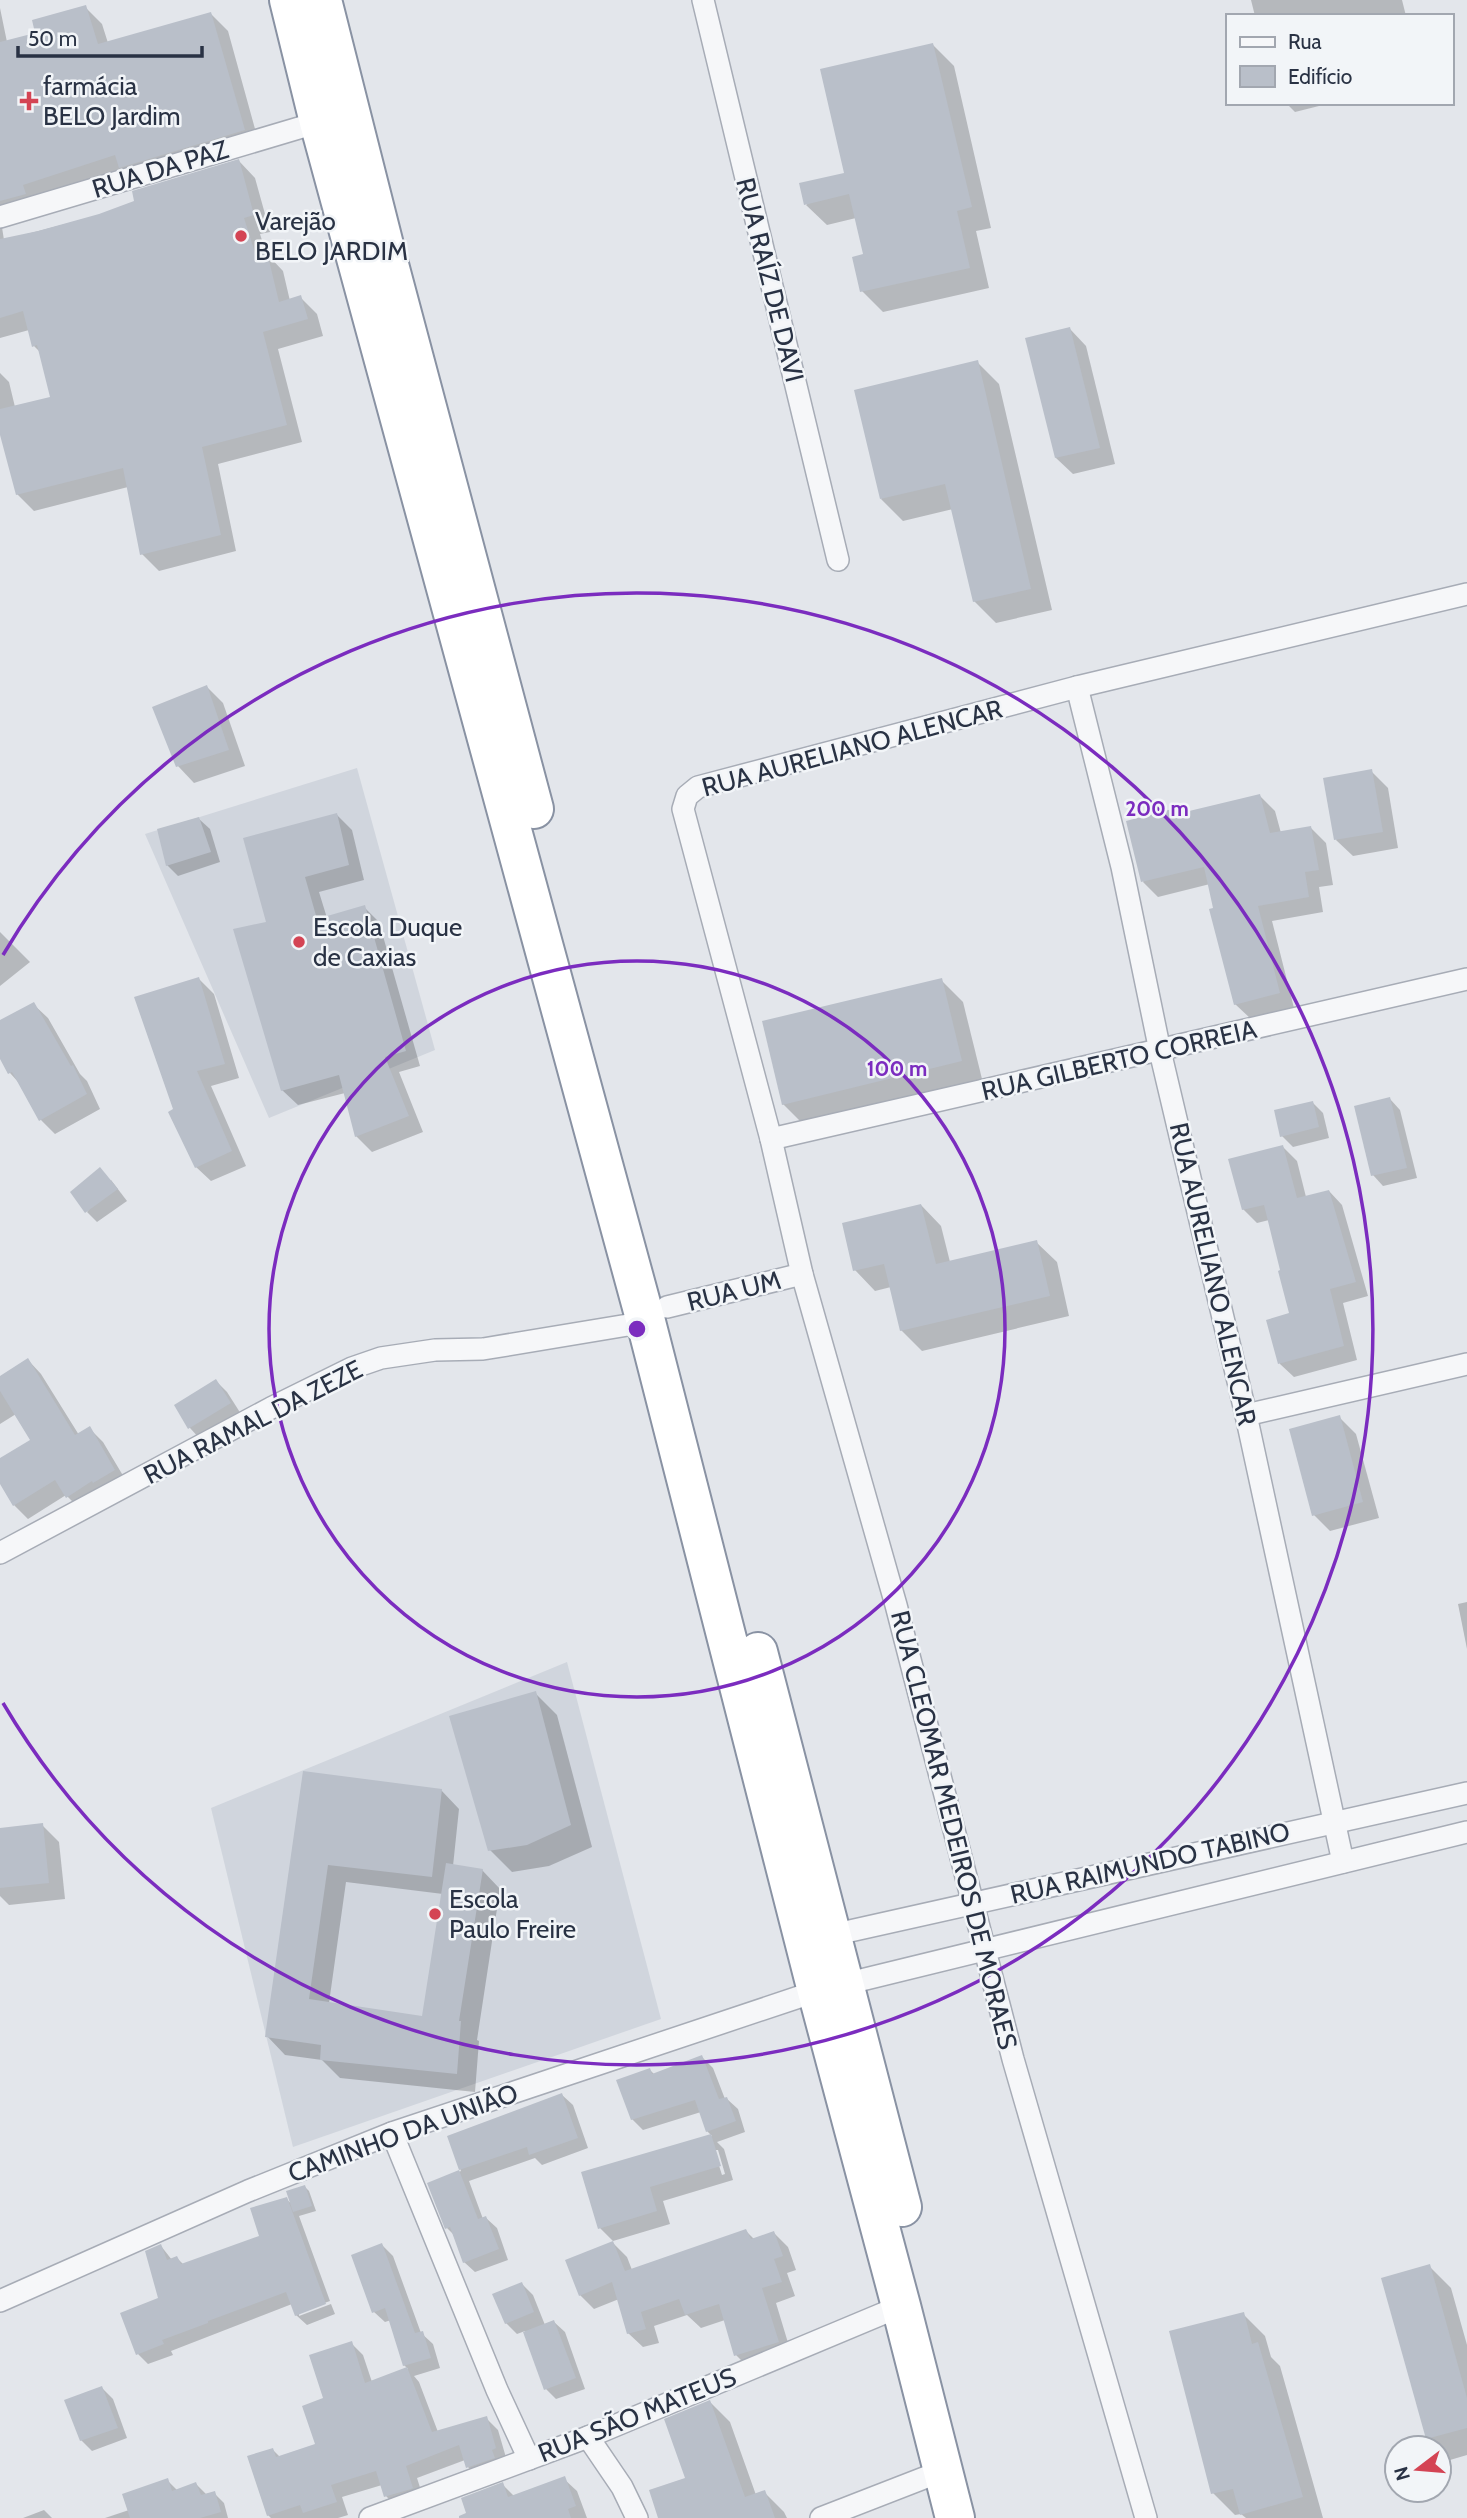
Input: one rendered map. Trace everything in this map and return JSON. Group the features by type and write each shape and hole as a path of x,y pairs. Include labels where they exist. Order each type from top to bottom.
{"highway":[{"path":"289,0 319,122 832,1935 831,1987 901,2306 955,2518"},
{"path":"322,0 656,1314 831,1987 981,2518"}],"street":[{"name":"RUA RAÍZ DE DAVI","path":"703,0 838,560"},
{"name":"RUA DA PAZ","path":"0,216 319,122"},
{"name":"RUA AURELIANO ALENCAR","path":"771,1139 684,816 687,796 698,787 1077,687 1467,594"},
{"name":"RUA AURELIANO ALENCAR","path":"1077,687 1122,867 1160,1051 1246,1415 1343,1862"},
{"name":"RUA GILBERTO CORREIA","path":"771,1139 1467,979"},
{"name":"RUA CLEOMAR MEDEIROS DE MORAES","path":"771,1139 802,1274 896,1605 1017,2072 1146,2518"},
{"name":"RUA UM","path":"656,1314 802,1274"},
{"name":"RUA RAMAL DA ZEZE","path":"0,1553 283,1401 352,1368 382,1358 422,1352 484,1349 656,1314"},
{"path":"1246,1415 1467,1364"},
{"name":"RUA RAIMUNDO TABINO","path":"832,1935 1467,1793"},
{"name":"RUA RAIMUNDO TABINO","path":"831,1987 1467,1832"},
{"name":"CAMINHO DA UNIÃO","path":"0,2301 235,2196 392,2133 831,1987"},
{"path":"392,2133 497,2390 529,2459"},
{"name":"RUA SÃO MATEUS","path":"370,2518 588,2437 901,2306"},
{"path":"588,2437 622,2487 636,2518"},
{"path":"821,2518 942,2471"}],"shaded area":[{"name":"Escola Duque de Caxias","path":"357,768 435,1050 269,1118 145,834"},
{"name":"Escola Paulo Freire","path":"567,1662 661,2019 293,2147 211,1808"}],"building":[{"path":"86,5 98,44 211,12 245,130 119,168 115,155 23,185 26,194 0,201 0,42 35,33 32,20"},
{"path":"933,43 972,207 957,211 970,268 860,292 852,257 863,254 849,194 804,205 799,183 844,173 820,69"},
{"path":"239,159 254,215 244,218 256,256 267,252 279,302 301,295 308,319 263,332 287,425 202,447 221,535 140,555 123,468 16,495 0,435 0,409 50,397 37,345 32,347 23,311 0,318 0,239 99,214 134,201 132,191"},
{"path":"1070,327 1100,448 1055,458 1025,338"},
{"path":"978,360 1031,589 973,602 945,484 880,499 854,390"},
{"path":"207,685 229,750 176,767 152,707"},
{"path":"1372,769 1383,832 1334,840 1323,778"},
{"path":"1260,794 1270,833 1311,826 1319,870 1305,872 1309,897 1258,906 1280,993 1234,1005 1209,909 1213,908 1204,867 1141,882 1126,821 1184,806 1185,812"},
{"path":"337,813 349,865 305,877 317,919 365,905 406,1051 385,1057 409,1116 355,1137 339,1075 281,1091 233,929 266,922 243,838"},
{"path":"199,817 211,852 166,866 157,829"},
{"path":"199,977 225,1064 197,1071 232,1151 195,1168 168,1112 173,1109 134,997"},
{"path":"942,978 962,1061 782,1105 762,1021"},
{"path":"34,1002 71,1066 73,1065 87,1094 39,1121 12,1072 8,1074 0,1059 0,1020"},
{"path":"1390,1097 1407,1168 1371,1176 1354,1106"},
{"path":"1313,1101 1319,1127 1280,1137 1274,1110"},
{"path":"1283,1145 1297,1198 1329,1190 1356,1282 1330,1289 1344,1346 1278,1364 1266,1320 1289,1313 1278,1271 1280,1270 1264,1205 1242,1210 1228,1159"},
{"path":"100,1167 118,1189 85,1213 70,1192"},
{"path":"921,1204 936,1264 1037,1240 1050,1296 900,1331 884,1264 853,1271 842,1223"},
{"path":"28,1358 75,1435 90,1426 115,1470 66,1498 55,1480 13,1506 0,1484 0,1458 30,1440 0,1391 0,1376"},
{"path":"216,1379 231,1403 188,1429 174,1405"},
{"path":"1340,1415 1363,1502 1312,1516 1289,1429"},
{"path":"536,1691 571,1825 527,1845 488,1851 449,1716"},
{"path":"303,1771 442,1789 432,1877 328,1865 309,1999 422,2016 446,1863 483,1869 459,2021 457,2074 320,2060 321,2045 265,2037"},
{"path":"43,1823 49,1883 0,1888 0,1828"},
{"path":"702,2055 719,2099 727,2097 736,2121 706,2132 695,2100 631,2120 616,2080 650,2068 652,2074"},
{"path":"562,2093 578,2138 529,2155 527,2147 459,2170 447,2136"},
{"path":"711,2134 721,2166 650,2187 657,2211 598,2229 581,2172"},
{"path":"459,2170 478,2219 486,2216 499,2249 463,2263 450,2227 445,2229 427,2183"},
{"path":"305,2185 312,2206 293,2212 286,2191"},
{"path":"287,2197 326,2304 295,2316 286,2292 162,2340 164,2344 136,2355 120,2313 158,2298 145,2251 161,2244 167,2260 177,2256 181,2264 259,2236 250,2208"},
{"path":"746,2229 751,2239 774,2231 783,2256 774,2259 782,2282 762,2288 779,2342 734,2356 719,2304 685,2315 679,2299 641,2312 646,2329 627,2334 612,2282 579,2296 565,2260 613,2241 625,2271"},
{"path":"382,2243 415,2333 423,2331 431,2358 403,2366 385,2308 372,2313 351,2255"},
{"path":"1430,2264 1467,2398 1467,2428 1445,2434 1425,2434 1381,2278"},
{"path":"522,2282 534,2312 505,2324 492,2294"},
{"path":"1244,2312 1252,2344 1258,2342 1303,2497 1240,2515 1233,2489 1211,2494 1169,2331"},
{"path":"554,2320 576,2378 544,2390 523,2332"},
{"path":"352,2341 365,2383 407,2367 432,2432 487,2416 496,2448 492,2450 495,2458 466,2468 459,2445 406,2466 413,2488 411,2489 384,2497 376,2471 331,2485 337,2502 303,2513 300,2505 267,2516 247,2456 273,2448 276,2457 315,2444 302,2406 323,2398 309,2355"},
{"path":"102,2386 118,2428 80,2441 64,2400"},
{"path":"710,2400 745,2497 765,2490 775,2518 658,2518 649,2490 685,2478 664,2419"},
{"path":"565,2476 576,2506 568,2509 571,2518 459,2518 466,2513 461,2498 503,2482 508,2497"},
{"path":"168,2478 172,2491 196,2482 201,2495 215,2491 221,2512 200,2518 130,2518 122,2494"}],"place":[{"name":"farmácia BELO Jardim","path":"29,101"},
{"name":"Varejão BELO JARDIM","path":"241,236"},
{"name":"Escola Duque de Caxias","path":"299,942"},
{"name":"Escola Paulo Freire","path":"435,1914"}]}
